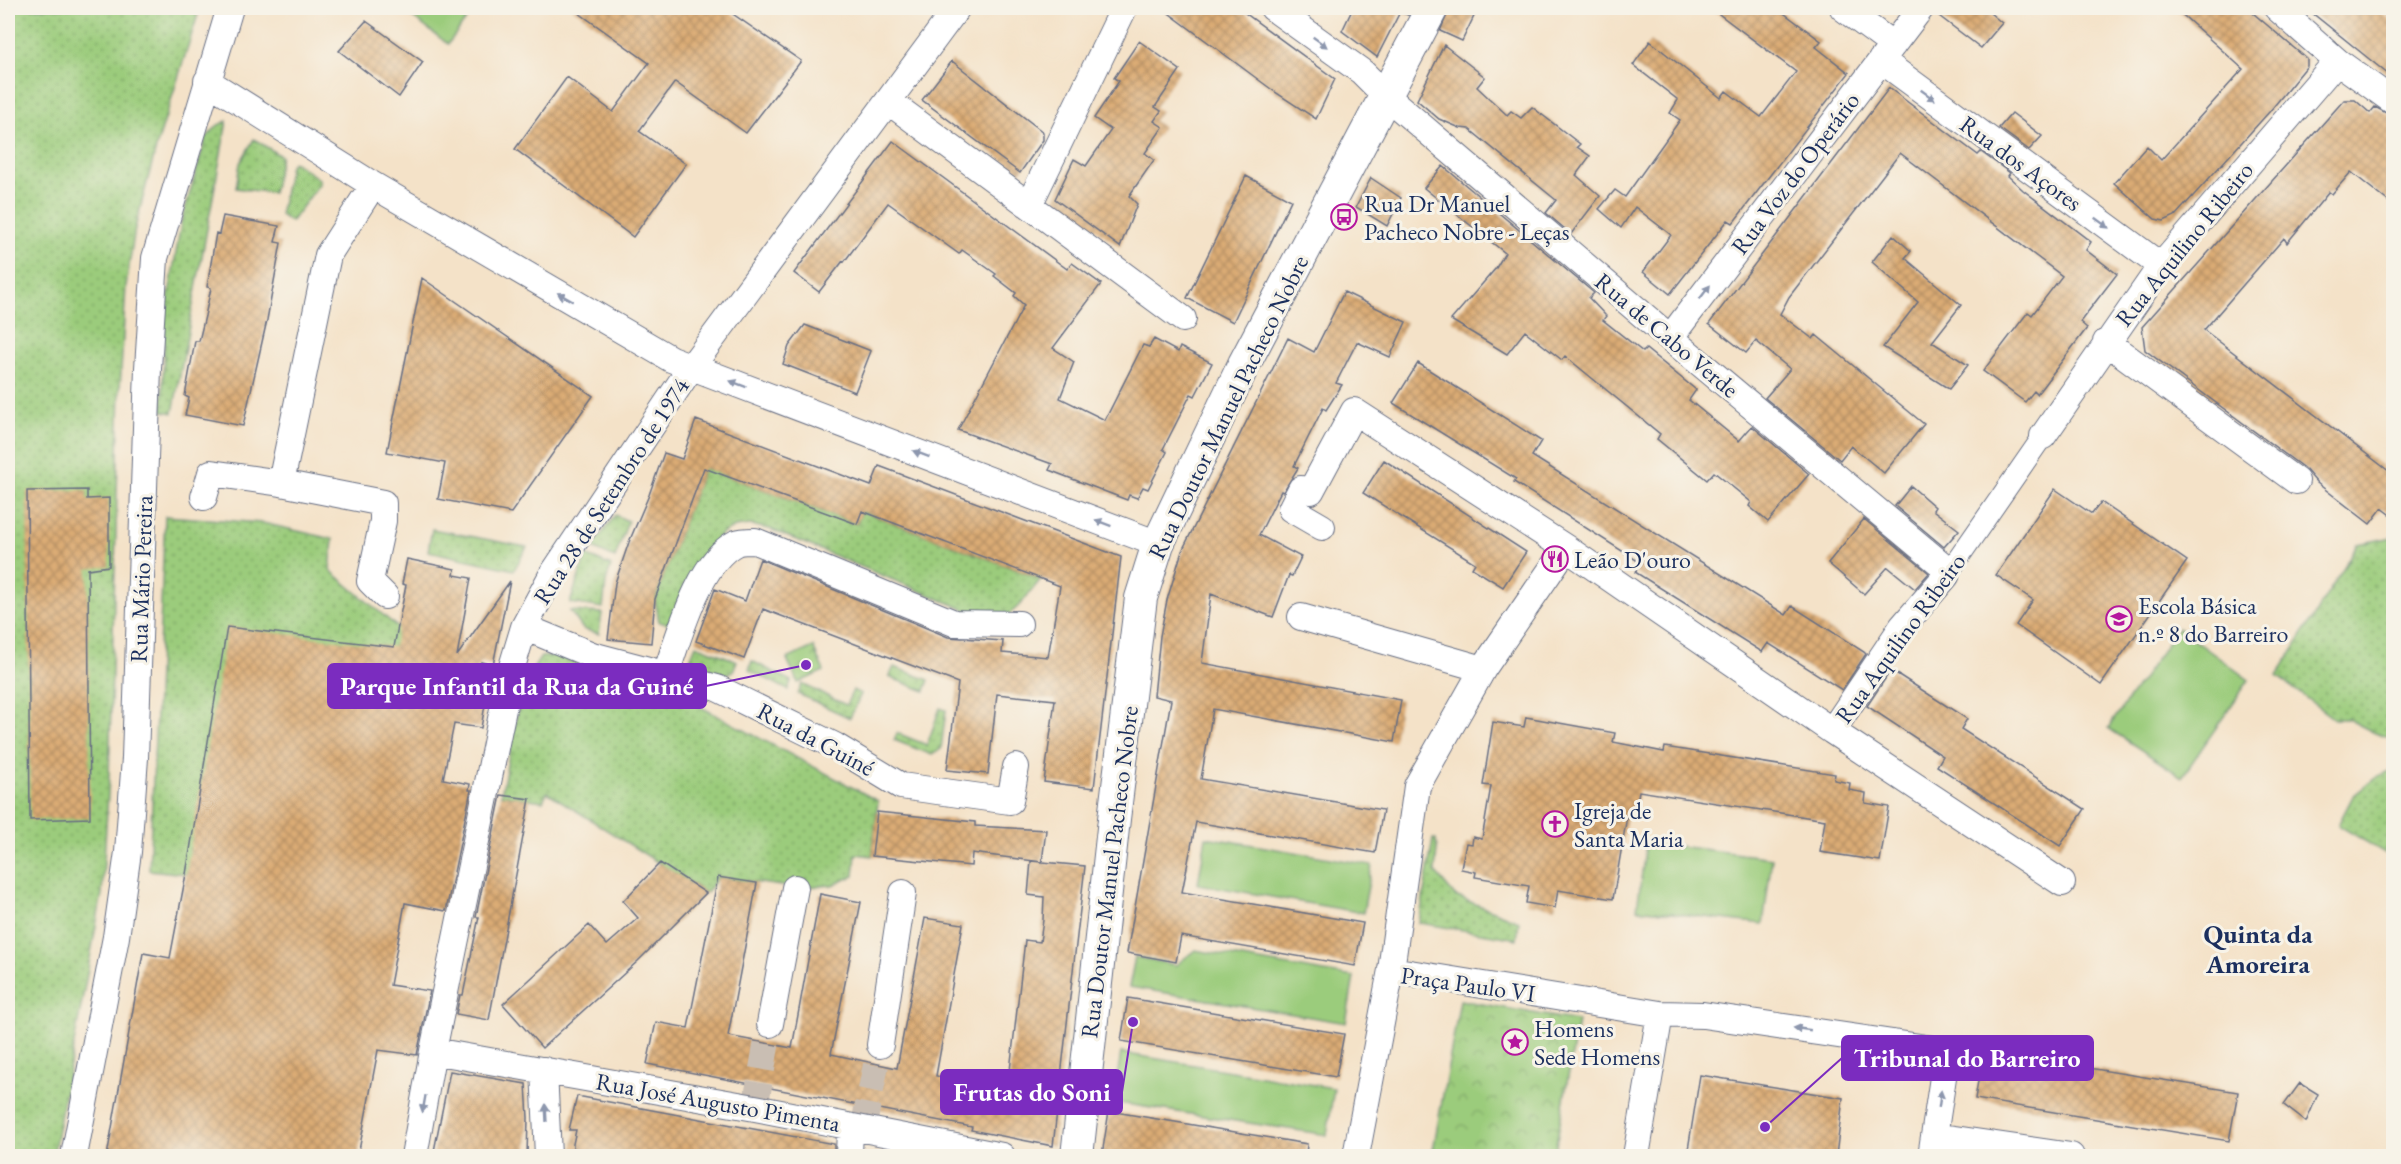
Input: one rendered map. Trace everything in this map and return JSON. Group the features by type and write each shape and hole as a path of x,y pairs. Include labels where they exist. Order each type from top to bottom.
{"street":[{"name":"Rua Mário Pereira","path":"74,1156 116,937 129,852 135,758 148,368 155,258 230,8"},
{"name":"Rua 28 de Setembro de 1974","path":"414,1156 433,1051 511,670 524,627 552,575 692,366 957,8"},
{"path":"1029,205 1124,8"},
{"name":"Rua de Cabo Verde","path":"1273,8 1362,72 1386,96 1670,338 1941,564 1946,576"},
{"name":"Rua Doutor Manuel Pacheco Nobre","path":"1077,1156 1141,598 1158,544 1244,364 1432,8"},
{"name":"Rua dos Açores","path":"1843,8 1887,52 2161,266"},
{"name":"Rua Voz do Operário","path":"1670,338 1921,8"},
{"path":"2277,8 2337,61 2394,102"},
{"name":"Rua Aquilino Ribeiro","path":"1322,527 1291,509 1301,489 1311,491 1354,411 1566,548 1832,731 1902,627 1946,576 2106,342 2161,266 2337,61"},
{"path":"207,81 373,184 671,358 1158,544"},
{"path":"888,101 1183,319"},
{"path":"281,483 328,255 373,184"},
{"path":"2106,342 2296,481"},
{"path":"204,497 210,472 383,503 383,520 370,581 385,596"},
{"path":"666,674 691,603 712,564 736,543 755,541 954,623 1019,624"},
{"path":"1390,970 1417,786 1483,669 1566,548"},
{"path":"1301,617 1483,669"},
{"name":"Rua da Guiné","path":"524,627 592,655 717,688 835,746 901,786 1010,801 1016,767"},
{"path":"1832,731 2062,883"},
{"path":"770,1024 795,888"},
{"path":"880,1045 903,893"},
{"name":"Praça Paulo VI","path":"1356,1156 1390,970 1660,1014 1703,1015 1947,1051 1933,1146"},
{"path":"1636,1156 1660,1014"},
{"name":"Rua José Augusto Pimenta","path":"433,1051 850,1126 965,1153 1002,1156"},
{"path":"544,1070 548,1156"},
{"path":"849,1156 850,1126"},
{"path":"1933,1146 2071,1156"}],"green space":[{"path":"8,8 200,8 156,148 135,228 126,286 120,388 109,777 102,894 53,1156 8,1156"},
{"path":"400,8 475,8 448,44"},
{"path":"227,121 173,413 162,411 165,318 181,223 206,138 218,125"},
{"path":"254,139 281,156 273,193 236,188 240,163"},
{"path":"294,162 319,179 320,183 291,222 280,215 290,165"},
{"path":"704,468 857,524 862,511 1041,579 1020,605 1008,615 978,615 770,529 750,525 735,527 721,534 698,572 676,626 659,622 655,599"},
{"path":"615,515 628,521 615,558 592,548"},
{"path":"165,516 263,523 333,539 330,570 409,637 186,874 149,870"},
{"path":"432,529 527,547 514,570 428,551"},
{"path":"2394,537 2393,739 2375,733 2348,719 2334,719 2277,676 2358,544"},
{"path":"586,555 611,566 606,582 603,608 570,603"},
{"path":"570,611 602,613 599,634 583,629"},
{"path":"2178,628 2249,680 2182,777 2108,728"},
{"path":"696,645 737,661 733,671 725,675 689,662"},
{"path":"813,647 824,671 798,683 787,659"},
{"path":"556,656 684,698 878,801 872,856 856,854 854,876 832,885 795,888 718,877 706,893 547,792 543,801 501,795 523,684 541,657"},
{"path":"752,661 791,681 788,690 749,670"},
{"path":"894,667 929,680 925,691 889,677"},
{"path":"802,684 846,705 853,690 861,694 850,718 798,694"},
{"path":"940,708 946,710 941,749 932,755 894,740 897,733 927,745"},
{"path":"2394,770 2393,858 2338,825 2353,796 2378,776"},
{"path":"1206,837 1372,865 1363,913 1198,884"},
{"path":"1433,839 1436,840 1437,849 1435,872 1455,896 1519,921 1517,939 1419,923"},
{"path":"1646,842 1772,858 1763,924 1637,909"},
{"path":"1195,950 1354,977 1346,1023 1129,987 1135,957 1176,965"},
{"path":"1460,1000 1578,1021 1554,1156 1432,1156"},
{"path":"1121,1053 1334,1088 1327,1135 1113,1102"}],"building":[{"path":"572,8 724,8 801,61 746,133 675,82 639,131 686,164 633,237 515,149 567,77 613,112 649,63"},
{"path":"1162,8 1238,8 1335,79 1316,119 1275,92"},
{"path":"1353,8 1412,8 1408,15 1400,12 1377,57 1342,31"},
{"path":"1450,8 1478,8 1462,41 1440,31"},
{"path":"1711,8 1777,8 1821,41 1816,47 1849,73 1733,223 1728,220 1670,294 1643,272 1671,235 1635,207 1621,228 1599,209 1615,190 1625,197 1680,120 1670,113 1678,100 1633,65 1650,41 1721,98 1726,91 1761,117 1796,72"},
{"path":"1936,8 1984,8 2002,23 1981,48 1935,13"},
{"path":"2175,8 2247,8 2307,59 2307,66 2270,111 2175,216 2164,221 2155,219 2114,183 2147,146 2161,160 2243,69"},
{"path":"2306,8 2376,8 2394,22 2394,79"},
{"path":"366,21 423,62 399,97 339,51"},
{"path":"1139,41 1180,70 1155,107 1161,111 1154,121 1163,127 1145,153 1154,160 1129,196 1137,204 1120,247 1055,199 1074,159 1086,166 1111,130 1094,118 1119,81 1114,78"},
{"path":"1444,45 1485,77 1477,87 1507,115 1511,111 1521,118 1532,107 1580,144 1577,147 1590,156 1576,175 1600,196 1571,234 1546,213 1556,200 1469,129 1460,128 1439,119 1417,100"},
{"path":"952,61 1043,132 1043,140 1020,173 922,100"},
{"path":"1889,88 1978,155 1981,152 2010,173 2008,176 2023,190 2091,242 2086,250 2117,274 2080,322 2087,328 2037,394 2034,391 2025,402 1983,371 2028,312 2032,315 2062,276 1900,153 1789,297 1780,314 1813,339 1816,335 1924,424 1884,473 1851,446 1840,460 1765,398 1790,369 1756,341 1746,353 1709,324"},
{"path":"2344,100 2355,100 2370,113 2375,107 2394,117 2394,206 2351,172 2332,194 2329,192 2287,243 2284,238 2204,330 2394,475 2394,517 2382,508 2370,524 2317,483 2305,469 2145,350 2142,327"},
{"path":"2012,113 2042,136 2029,150 1999,128"},
{"path":"893,141 1067,269 1072,263 1101,284 1053,348 1074,362 1060,398 1105,420 1143,345 1149,347 1154,339 1178,352 1180,347 1212,363 1195,396 1191,394 1163,449 1167,452 1148,489 1143,487 1137,498 1129,495 1127,500 1049,470 1052,464 958,430 1024,305 1014,296 1016,293 994,276 996,274 962,250 959,254 888,203 819,292 794,273"},
{"path":"1443,166 1594,293 1589,298 1606,316 1603,320 1643,352 1646,349 1696,390 1689,400 1739,441 1752,426 1809,474 1768,522 1749,506 1751,502 1714,472 1707,480 1657,439 1660,434 1565,356 1562,360 1525,331 1507,354 1451,320 1496,268 1505,253 1424,188"},
{"path":"1246,176 1291,200 1233,322 1187,298"},
{"path":"1371,178 1401,198 1387,226 1356,207"},
{"path":"223,216 279,226 275,242 281,243 267,320 243,426 185,415 189,398 185,396 195,341 199,341 205,316 211,288 207,287 216,233 219,234"},
{"path":"1893,235 1911,251 1905,258 1961,305 1932,342 1968,365 1949,389 1883,347 1918,302 1872,262"},
{"path":"422,278 593,396 511,513 438,499 445,463 387,452"},
{"path":"1344,292 1406,322 1390,357 1357,342 1336,383 1342,385 1326,410 1323,408 1294,466 1298,468 1283,492 1281,491 1259,535 1301,557 1292,576 1289,575 1273,617 1211,594 1202,663 1401,700 1394,742 1213,709 1201,779 1383,810 1375,853 1196,822 1182,892 1363,923 1355,966 1181,936 1176,962 1127,953 1171,700 1154,696 1160,636 1167,600 1182,551 1288,338 1314,352"},
{"path":"805,325 871,351 855,392 783,364 789,346"},
{"path":"1418,363 1541,441 1532,456 1786,615 1792,606 1864,652 1866,654 1842,690 1768,643 1762,652 1635,572 1641,563 1514,482 1516,479 1393,403"},
{"path":"696,420 871,486 879,466 1121,557 1094,788 1044,782 1055,700 997,694 988,774 947,770 958,683 763,609 744,659 696,641 715,589 745,601 760,559 948,637 1003,641 1002,653 1048,657 1060,586 862,511 857,524 704,468 655,599 651,643 608,639 615,583 664,453 682,459"},
{"path":"1384,460 1526,552 1503,587 1472,568 1475,563 1363,493"},
{"path":"1911,486 1935,507 1933,510 1959,530 1944,547 1895,506"},
{"path":"2055,489 2092,514 2101,502 2187,561 2101,685 2016,625 2033,600 1996,575"},
{"path":"87,490 87,499 109,498 109,566 88,569 90,818 30,820 27,491"},
{"path":"1864,519 1929,573 1915,589 1888,567 1864,594 1828,563"},
{"path":"407,559 455,569 454,575 471,578 457,656 510,581 493,665 481,662 472,703 485,705 481,728 454,724 443,779 470,784 469,790 471,790 446,911 405,903 390,985 430,991 417,1055 378,1050 358,1156 107,1156 143,953 170,958 227,627 394,647 406,585 402,584"},
{"path":"1891,670 1967,719 1961,729 2085,809 2060,846 1937,766 1943,756 1867,706"},
{"name":"Igreja de Santa Maria","path":"1526,717 1615,733 1613,742 1664,752 1665,747 1835,774 1834,780 1850,783 1849,790 1866,793 1865,803 1889,807 1880,861 1820,852 1825,820 1639,791 1635,812 1628,810 1613,899 1558,890 1555,908 1526,903 1529,886 1475,877 1476,872 1461,869 1466,843 1472,844 1473,837 1482,839 1491,786 1483,785 1493,722 1524,727"},
{"path":"501,795 530,799 489,1020 456,1014 460,995 463,995"},
{"path":"877,812 975,822 975,826 1046,830 1042,862 972,853 971,866 872,856"},
{"path":"1031,861 1085,866 1053,1146 971,1130 972,1127 647,1064 656,1022 688,1028 718,877 757,883 728,1036 792,1048 820,894 861,902 831,1054 897,1068 925,918 963,924 936,1076 1008,1088 1025,940 1040,942 1043,920 1044,897 1028,895"},
{"path":"660,863 706,893 638,961 542,1048 503,1004 589,925 607,945 638,918 623,901"},
{"path":"1128,998 1344,1034 1336,1077 1121,1041"},
{"path":"1983,1051 2238,1092 2229,1141 1975,1099"},
{"path":"450,1071 526,1084 527,1156 433,1156"},
{"path":"1700,1075 1843,1098 1836,1156 1687,1156"},
{"path":"2300,1083 2318,1094 2306,1122 2284,1105"},
{"path":"577,1096 834,1144 834,1156 573,1156 576,1130 569,1130"},
{"path":"1109,1111 1307,1144 1306,1156 1102,1155"}],"tunnel":[{"path":"755,1108 770,1024"},
{"path":"863,1129 880,1045"}],"place":[{"name":"Rua Dr Manuel Pacheco Nobre - Leças","path":"1344,217"},
{"name":"Leão D'ouro","path":"1555,559"},
{"name":"Escola Básica n.º 8 do Barreiro","path":"2119,619"},
{"name":"Parque Infantil da Rua da Guiné","path":"806,665"},
{"name":"Igreja de Santa Maria","path":"1555,824"},
{"name":"Frutas do Soni","path":"1133,1022"},
{"name":"Homens Sede Homens","path":"1515,1042"},
{"name":"Tribunal do Barreiro","path":"1765,1127"}],"district":[{"name":"Quinta da Amoreira","path":"2258,949"}]}
